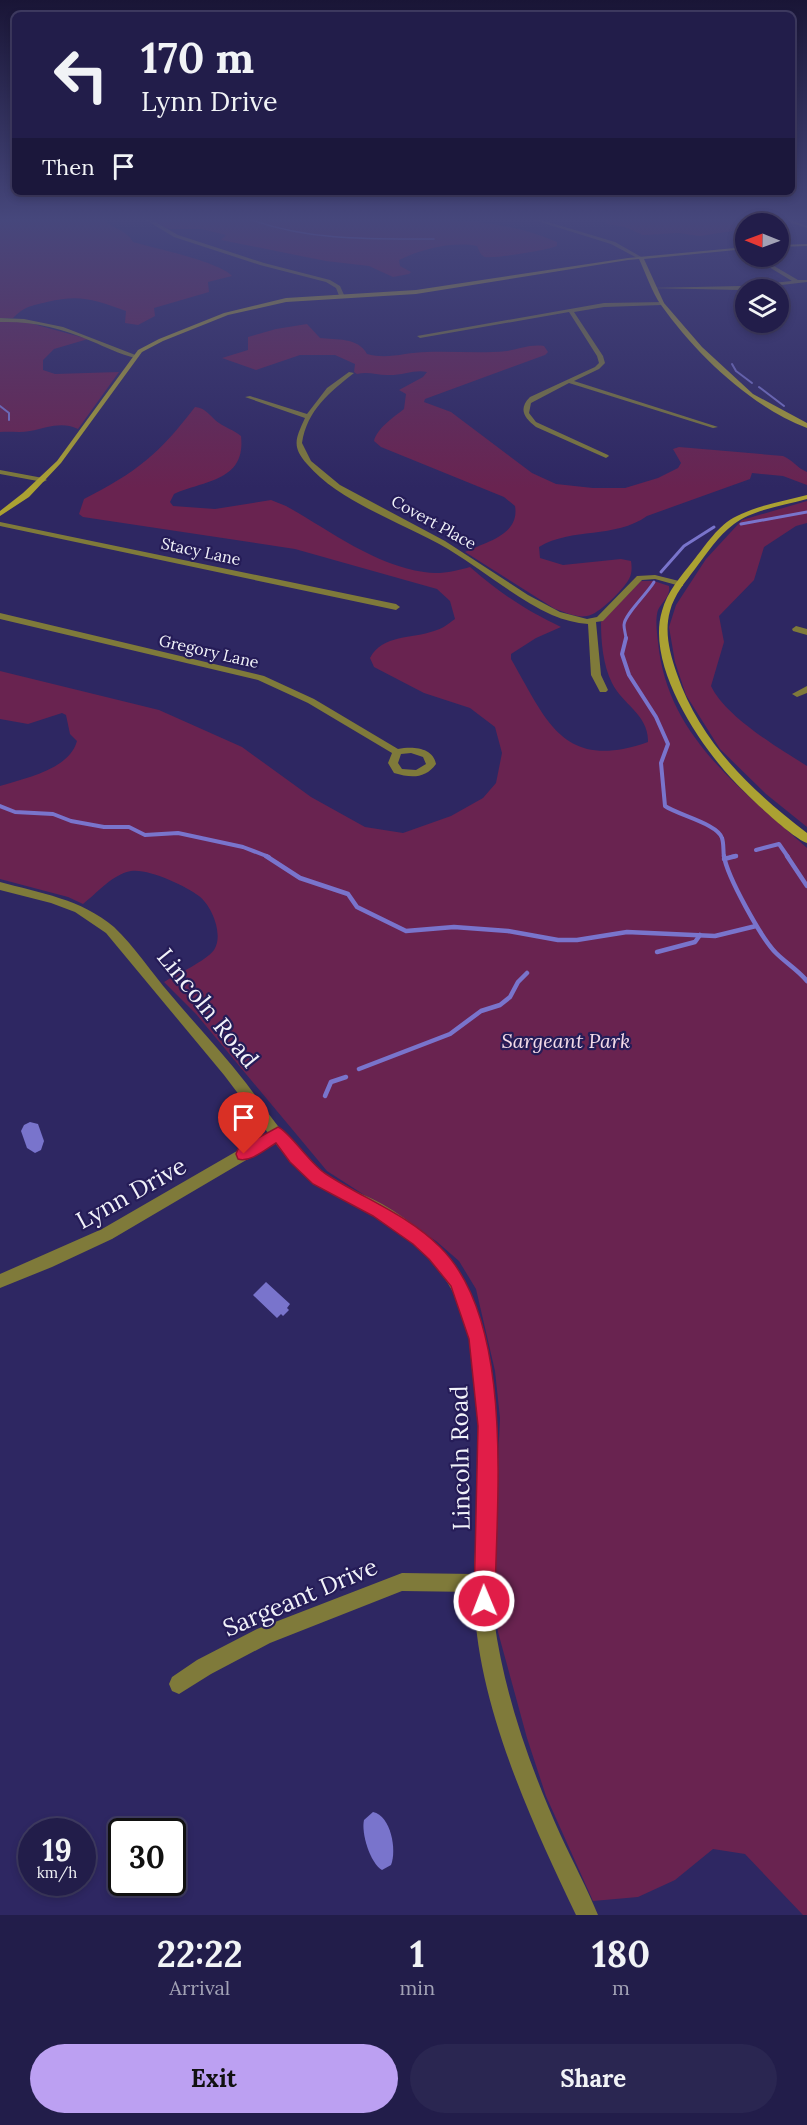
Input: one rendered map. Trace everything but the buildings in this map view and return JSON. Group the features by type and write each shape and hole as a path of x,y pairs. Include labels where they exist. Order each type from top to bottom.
{"street":[{"path":"0,514 43,480 97,412 135,356 161,340 240,309"},
{"path":"420,336 575,309"},
{"path":"667,309 700,348 742,388 805,423"},
{"path":"570,310 600,356 602,363 597,368 532,398 526,404 526,414 531,422 543,429 606,456"},
{"path":"0,320 25,320 46,324 135,356"},
{"name":"Covert Place","path":"351,373 319,398 308,417 298,444 306,458 324,478 439,541 559,615 578,622 592,622"},
{"path":"569,381 715,427"},
{"path":"248,397 308,417"},
{"path":"0,472 43,480"},
{"path":"807,497 733,522 711,543 680,584 668,604 664,620 667,655 681,699 701,735 741,783 807,839"},
{"name":"Stacy Lane","path":"0,524 396,607"},
{"path":"603,690 596,675 592,622 606,613 640,578 655,577 680,584"},
{"name":"Gregory Lane","path":"0,616 261,678 311,700 397,752"},
{"path":"796,629 807,632"},
{"path":"797,694 807,689"},
{"name":"Lincoln Road","path":"0,886 60,903 87,913 103,923 133,955 296,1157 319,1179 379,1211 419,1239 435,1253 458,1282 478,1339 488,1426 483,1583 485,1619 500,1694 540,1816 587,1915"},
{"name":"Lynn Drive","path":"0,1281 108,1234 278,1134"},
{"name":"Sargeant Drive","path":"179,1684 204,1667 264,1636 402,1582 483,1583"}],"green space":[{"path":"0,309 24,309 13,318 0,318"},
{"path":"121,309 154,309 155,316 138,325 125,323 126,311"},
{"path":"0,321 26,322 88,339 54,349 43,360 43,370 55,374 119,372 78,429 60,425 26,432 0,432"},
{"path":"307,324 320,338 352,342 367,354 375,356 419,352 497,352 544,346 548,352 545,355 425,399 424,402 451,412 532,473 556,484 593,488 625,488 658,478 678,468 681,463 673,449 679,447 783,456 807,472 807,485 783,476 752,473 750,479 647,516 621,528 565,537 539,547 540,558 563,565 621,559 631,561 632,570 629,579 610,601 592,615 583,616 555,609 465,552 507,531 515,516 515,506 504,497 381,447 374,441 382,427 404,409 406,394 399,390 423,377 427,372 392,375 357,374 354,372 355,364 335,355 300,355 256,370 222,358 248,350 248,337"},
{"name":"Sargeant Park","path":"195,407 205,411 219,423 241,436 241,451 237,462 221,477 174,494 170,502 173,506 215,509 271,500 387,562 430,573 470,567 513,600 561,627 536,638 511,654 511,659 548,720 561,735 577,745 596,750 619,750 648,742 640,717 616,690 606,669 601,622 641,581 654,581 669,586 667,596 658,610 656,626 664,676 676,706 692,733 734,782 807,848 807,1915 803,1915 745,1854 713,1849 675,1880 638,1897 593,1901 546,1796 527,1738 498,1632 492,1587 500,1418 495,1371 476,1289 459,1261 436,1241 327,1171 196,1014 164,982 205,959 217,944 215,921 199,896 166,879 138,871 118,876 83,904 68,897 0,879 0,786 56,766 72,751 77,741 70,734 66,715 62,713 28,724 0,719 0,671 159,710 242,747 311,797 365,827 403,833 451,816 483,798 496,783 502,753 495,727 470,708 424,693 374,667 370,658 376,650 390,641 437,630 455,619 450,601 437,589 295,549 83,517 79,514 84,499 119,480 146,461"},
{"path":"807,501 807,523 796,526 764,547 754,580 719,616 724,642 711,686 728,709 740,720 807,766 807,827 766,794 720,749 686,695 675,662 669,627 676,605 706,559 742,520"}],"shaded area":[{"path":"30,1122 38,1124 44,1141 41,1150 35,1153 27,1148 21,1131 24,1125"},
{"path":"266,1282 290,1304 287,1308 289,1310 283,1316 281,1314 277,1318 253,1295"},
{"path":"373,1812 384,1820 393,1843 391,1865 382,1870 370,1855 363,1826 364,1820"}],"waterway":[{"path":"732,364 736,371 752,383"},
{"path":"759,387 784,406"},
{"path":"0,406 9,413 9,420"},
{"path":"741,524 807,512"},
{"path":"661,572 684,546 714,527"},
{"path":"626,638 625,621 654,582"},
{"path":"626,638 622,654 629,675 656,717 668,744 661,763 665,806 706,824 719,833 723,840 724,857"},
{"path":"0,806 15,812 53,814 71,821 104,827 129,827 145,835 178,833 243,847 269,857"},
{"path":"756,850 779,844 788,857"},
{"path":"266,856 300,878 348,894 357,907 406,931 454,927 508,931 558,940 577,940 627,932 700,935"},
{"path":"725,859 736,856 731,857"},
{"path":"787,856 807,886"},
{"path":"725,859 738,892 762,934 776,953 807,981"},
{"path":"700,935 715,936 756,926"},
{"path":"657,952 695,942 700,935"},
{"path":"359,1069 450,1034 481,1011 500,1005 510,997 518,982 527,973"},
{"path":"325,1096 331,1082 346,1077"}],"route":[{"path":"244,1154 278,1134 296,1157 319,1179 379,1211 419,1239 435,1253 458,1282 478,1339 488,1426 484,1601"}]}
